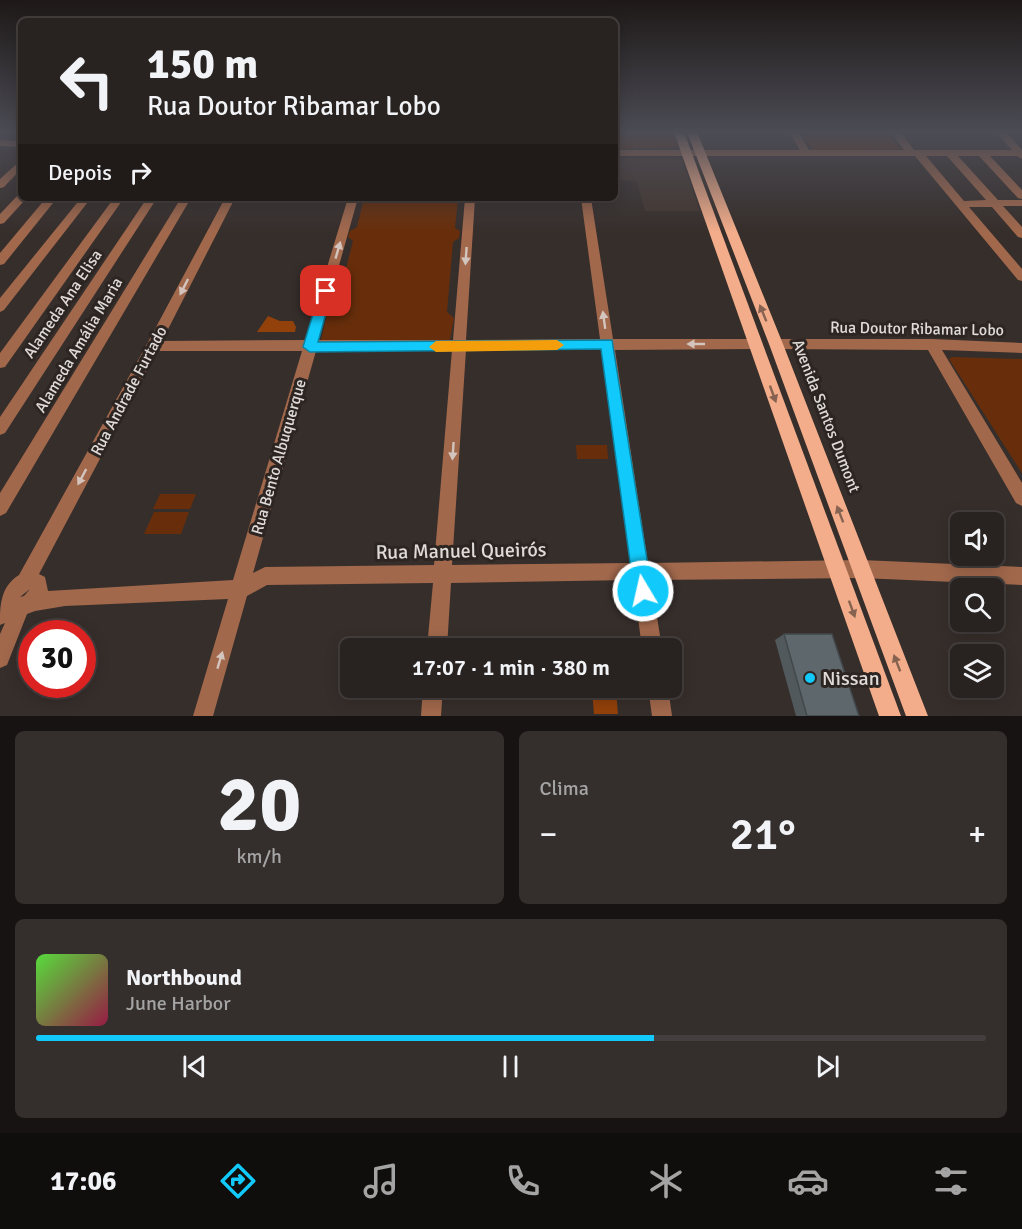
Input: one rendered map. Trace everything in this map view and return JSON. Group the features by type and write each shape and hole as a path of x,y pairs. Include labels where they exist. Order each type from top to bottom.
{"main road":[{"name":"Avenida Santos Dumont","path":"697,165 721,250 890,716"},
{"name":"Avenida Santos Dumont","path":"700,165 733,235 776,344 917,716"},
{"path":"716,235 733,235"},
{"path":"721,250 738,250"}],"street":[{"path":"925,165 1020,271"},
{"path":"961,165 1022,234"},
{"path":"994,165 1022,196"},
{"path":"0,185 18,166"},
{"path":"0,221 18,201"},
{"path":"0,261 50,201"},
{"path":"0,307 84,201"},
{"path":"0,363 117,201"},
{"name":"Alameda Ana Elisa","path":"0,429 150,201"},
{"name":"Alameda Amália Maria","path":"0,508 184,201"},
{"name":"Rua Andrade Furtado","path":"2,650 18,602 228,201"},
{"name":"Rua Bento Albuquerque","path":"203,716 242,589 352,201"},
{"path":"438,638 470,201"},
{"path":"586,201 650,638"},
{"path":"960,204 1022,203"},
{"path":"153,346 460,347 755,344"},
{"name":"Rua Doutor Ribamar Lobo","path":"776,344 932,344 1022,348"},
{"path":"932,344 1022,498"},
{"name":"Rua Manuel Queirós","path":"18,602 65,597 242,589 265,576 861,569 1022,576"},
{"path":"431,716 433,698"},
{"path":"660,698 662,716"}],"shaded area":[{"path":"618,165 684,165 700,211 645,211 637,181 618,180"},
{"path":"363,201 458,201 455,228 460,231 459,238 453,242 447,312 454,318 450,340 321,340 327,314 336,308 353,241 348,237 350,231 357,227"},
{"path":"268,316 280,321 293,321 296,327 295,332 257,332"},
{"path":"952,357 1022,359 1022,473 949,359"},
{"path":"576,445 607,445 608,459 577,459"},
{"path":"160,494 196,494 190,509 153,509"},
{"path":"154,512 189,512 181,534 144,534"},
{"path":"593,698 617,698 618,714 594,714"}],"building":[{"name":"Nissan","path":"784,634 832,634 859,716 807,716"}],"slow traffic":[{"path":"436,347 557,345"}],"place":[{"name":"Nissan","path":"810,678"}],"route":[{"path":"326,291 310,347 607,344 643,591"}]}
